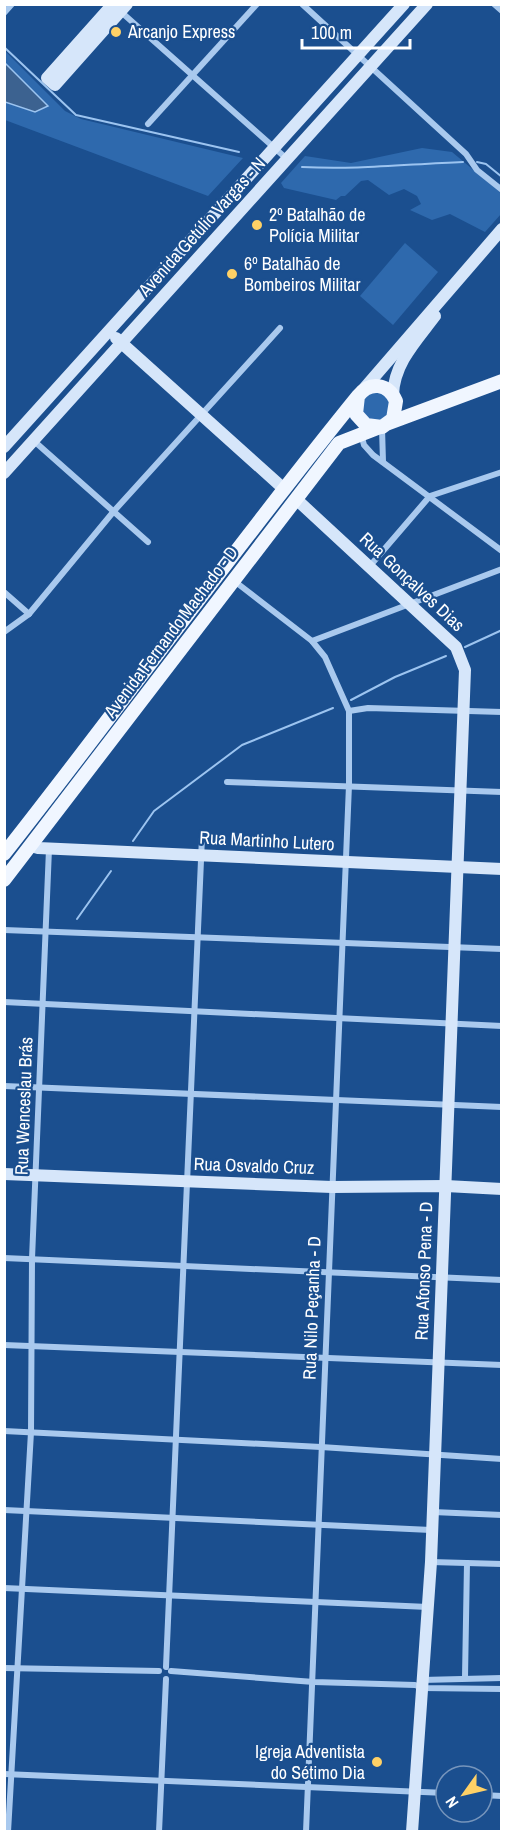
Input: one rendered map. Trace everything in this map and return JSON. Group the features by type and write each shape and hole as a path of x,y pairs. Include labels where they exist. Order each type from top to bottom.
{"main road":[{"name":"Avenida Fernando Machado - D","path":"4,880 339,443 501,381"},
{"path":"393,395 397,407 385,425 374,427 359,419 355,408 360,393 369,387 382,387 393,395 427,410"},
{"name":"Avenida Fernando Machado - D","path":"4,854 360,393"},
{"path":"221,571 233,580"},
{"path":"84,750 96,760"},
{"path":"18,837 31,846"}],"street":[{"path":"4,13 12,4"},
{"path":"148,124 257,4"},
{"path":"302,4 466,154 477,170 501,190"},
{"name":"Avenida Getúlio Vargas - N","path":"4,473 427,4"},
{"path":"494,4 501,11"},
{"path":"51,81 117,6 287,159"},
{"path":"402,7 413,20"},
{"name":"Avenida Getúlio Vargas - N","path":"4,447 402,7"},
{"path":"260,165 272,176"},
{"name":"Avenida Fernando Machado - D","path":"393,395 395,376 426,322 501,229"},
{"path":"192,239 205,251"},
{"name":"Avenida Fernando Machado - D","path":"360,393 501,241"},
{"path":"176,258 188,269"},
{"path":"4,633 29,614 114,511 280,328"},
{"path":"109,331 284,489"},
{"path":"359,419 364,445 383,463 501,551"},
{"path":"383,463 385,425"},
{"path":"34,441 148,542"},
{"path":"369,567 430,496 501,472"},
{"name":"Rua Gonçalves Dias","path":"296,499 456,647 463,659 465,711"},
{"path":"312,641 501,569"},
{"path":"233,580 312,641 325,657 349,711 368,708 501,712"},
{"path":"4,592 29,614"},
{"name":"Rua Nilo Peçanha - D","path":"306,1832 314,1682 317,1524 349,785 349,711"},
{"name":"Rua Afonso Pena - D","path":"412,1832 420,1684 431,1562 465,711"},
{"path":"227,782 501,792"},
{"path":"159,1832 166,1679 169,1669 176,1438 202,837"},
{"name":"Rua Martinho Lutero","path":"31,846 49,849 501,869"},
{"name":"Rua Wenceslau Brás","path":"9,1832 8,1774 20,1668 22,1589 28,1511 33,1347 32,1260 49,849"},
{"path":"4,930 501,949"},
{"path":"4,1002 501,1026"},
{"path":"4,1086 501,1107"},
{"name":"Rua Osvaldo Cruz","path":"4,1174 332,1187 446,1186 501,1189"},
{"path":"4,1258 501,1280"},
{"path":"4,1345 501,1365"},
{"path":"4,1431 176,1438 501,1459"},
{"path":"4,1510 431,1530"},
{"path":"432,1512 501,1515"},
{"path":"431,1562 501,1564"},
{"path":"465,1677 467,1563"},
{"path":"4,1588 428,1607"},
{"path":"4,1668 159,1671 169,1669 314,1682 420,1684 501,1689"},
{"path":"159,1671 160,1677 166,1679"},
{"path":"420,1684 465,1677 501,1678"},
{"path":"8,1774 434,1793"}],"shaded area":[{"path":"4,50 65,111 81,119 243,158 208,196 5,120"},
{"path":"4,63 48,106 35,112 5,102"},
{"path":"422,148 452,152 501,193 501,214 485,232 450,214 432,220 410,210 421,204 417,196 404,189 389,195 368,180 361,181 345,196 336,200 284,188 281,183 305,156 351,163"},
{"path":"405,243 438,272 393,325 360,296"},
{"path":"374,389 390,397 390,415 380,422 363,417 360,400"}],"waterway":[{"path":"4,47 76,115 239,152"},
{"path":"302,167 362,167 463,162"},
{"path":"477,162 486,164 502,177"},
{"path":"465,647 502,630"},
{"path":"351,700 395,677 446,656"},
{"path":"133,841 154,811 242,745 333,708"},
{"path":"77,919 111,871"}],"place":[{"name":"Arcanjo Express","path":"116,32"},
{"name":"2º Batalhão de Polícia Militar","path":"257,225"},
{"name":"6º Batalhão de Bombeiros Militar","path":"232,274"},
{"name":"Igreja Adventista do Sétimo Dia","path":"377,1762"}]}
